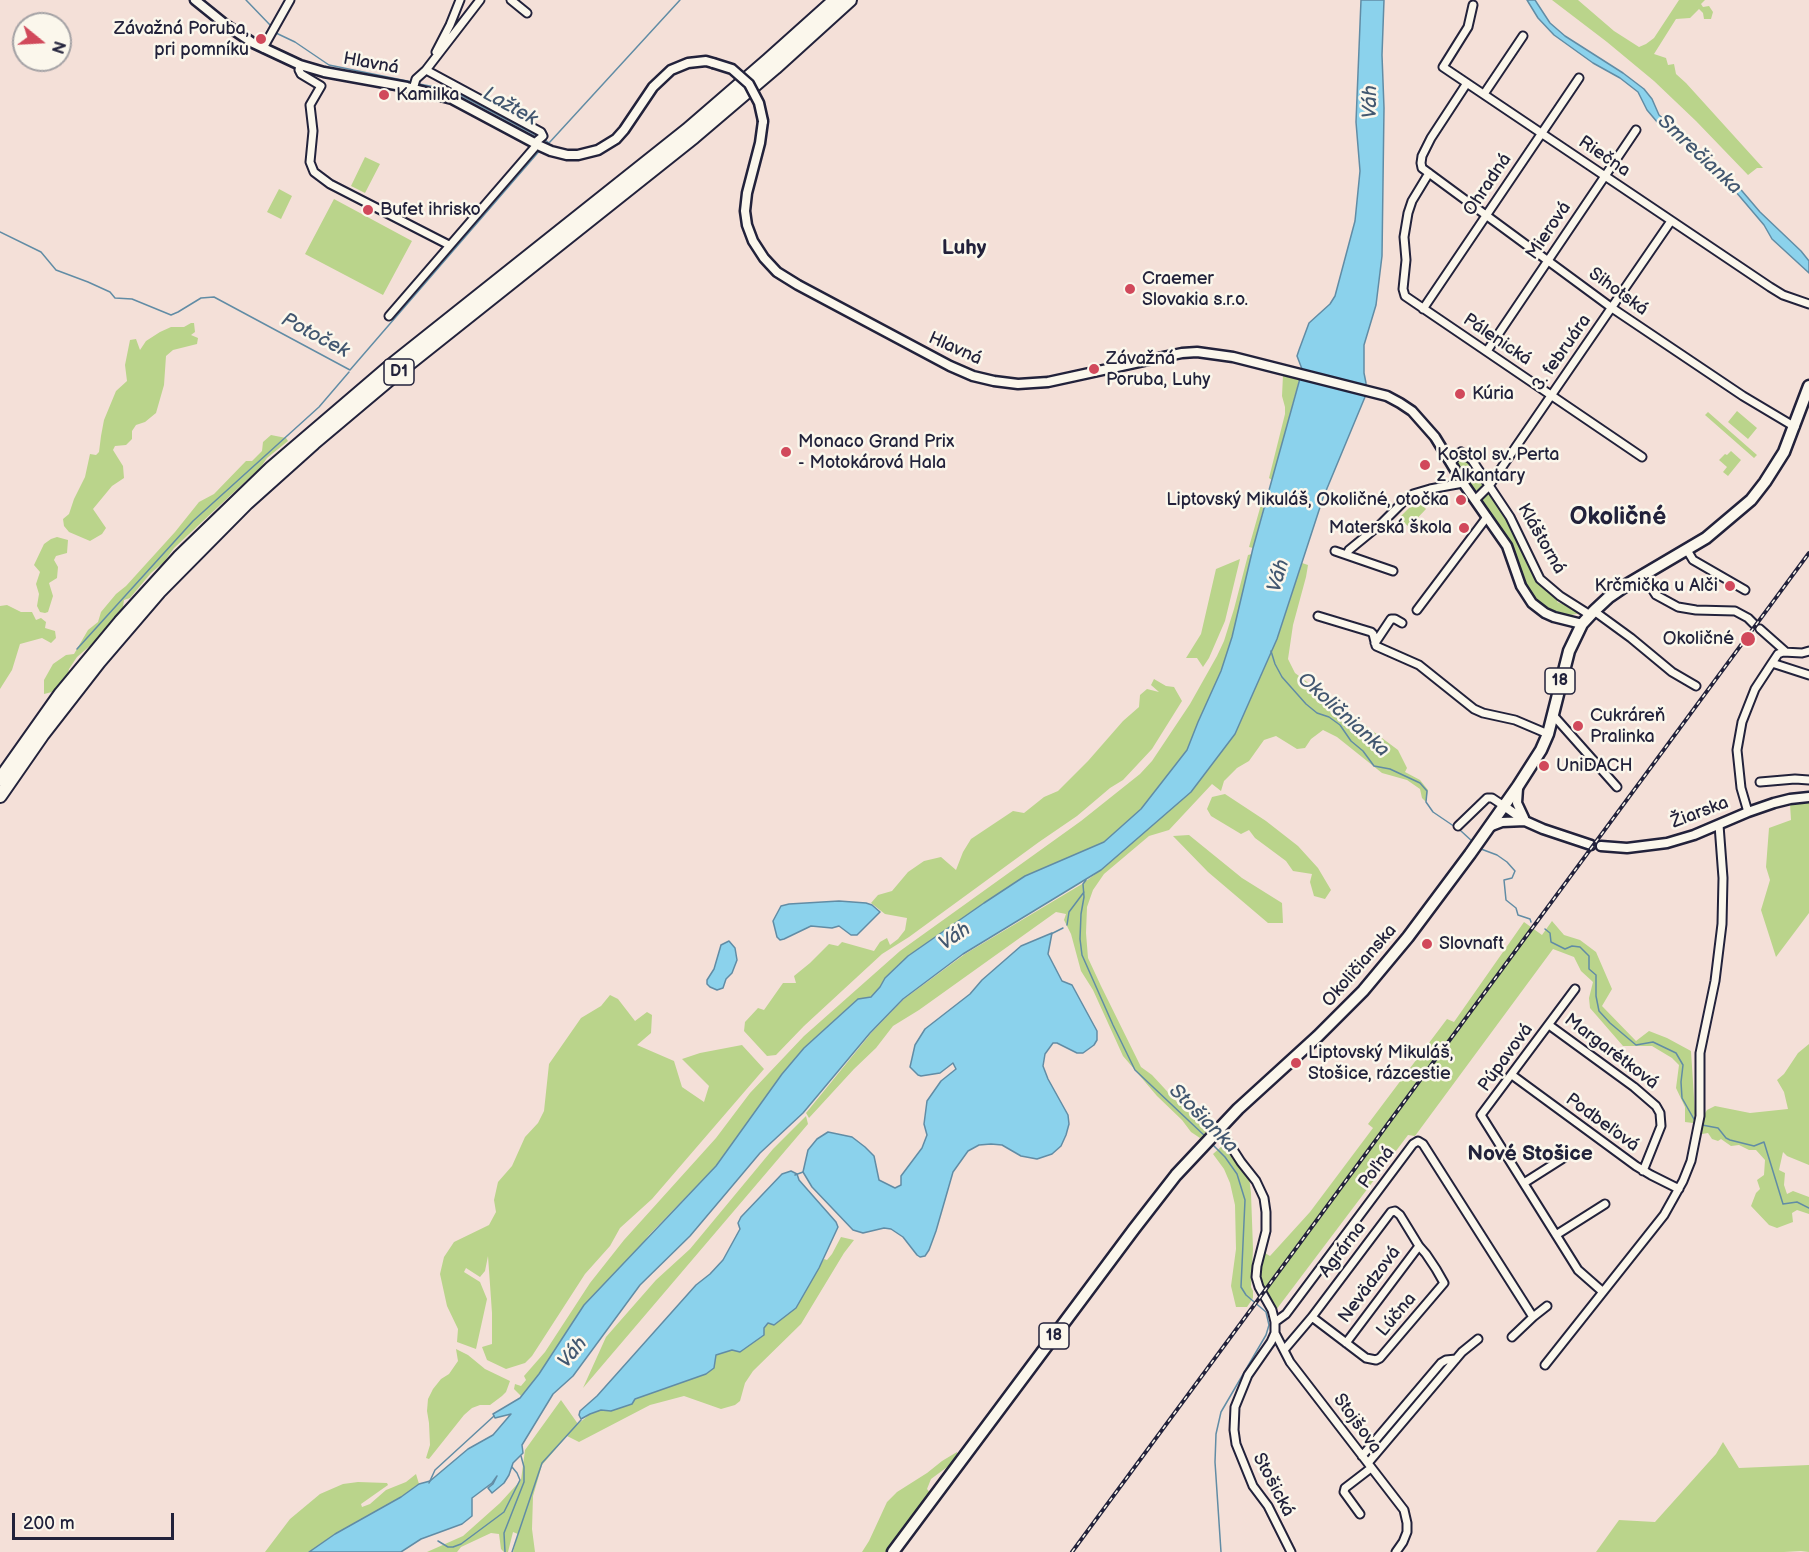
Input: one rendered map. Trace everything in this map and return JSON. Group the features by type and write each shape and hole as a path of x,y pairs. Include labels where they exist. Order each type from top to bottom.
{"highway":[{"name":"D1","path":"0,779 61,693 120,622 180,556 270,468 389,367 687,130 835,0"},
{"name":"D1","path":"0,796 43,734 113,645 159,592 247,503 314,442 396,374 702,130 850,0"}],"main road":[{"name":"Okoličianska","path":"1212,1136 1363,991 1403,944 1477,845 1538,756 1548,734 1569,652 1589,617 1616,592 1719,528 1756,494 1778,463 1795,427 1809,386"},
{"name":"18","path":"893,1552 1140,1220 1176,1175 1212,1136"}],"street":[{"name":"Hlavná","path":"195,0 226,25 263,48 300,65 324,72 414,84 452,99 541,143 572,155 598,150 616,139 653,87 671,70 688,63 714,63 732,69 750,84 759,103 763,121 760,143 748,186 745,211 751,236 764,258 777,272 798,285 973,376 994,381 1035,384 1193,352 1233,357 1371,392"},
{"path":"263,48 290,0"},
{"path":"434,60 460,0"},
{"path":"414,84 480,0"},
{"path":"511,0 526,13"},
{"name":"Riečna","path":"1473,5 1468,27 1443,67 1770,287 1783,295 1809,304"},
{"path":"1484,94 1523,36"},
{"path":"300,65 301,74 321,86 310,105 311,167 318,176 450,245"},
{"path":"389,316 541,143 541,132 426,70"},
{"name":"Ohradná","path":"1423,309 1579,78"},
{"path":"1429,173 1421,166 1422,156 1467,83"},
{"name":"Mierová","path":"1487,351 1636,130"},
{"name":"Sihotská","path":"1429,173 1612,308 1743,396 1795,427"},
{"name":"Pálenická","path":"1429,173 1410,206 1404,237 1406,260 1404,294 1642,457"},
{"name":"3. februára","path":"1475,500 1489,486 1671,221"},
{"name":"Kláštorná","path":"1371,392 1393,399 1412,411 1428,428 1507,546 1521,586 1532,603 1553,617 1589,617"},
{"name":"Kláštorná","path":"1451,463 1461,452 1472,460 1510,516 1540,579 1589,617"},
{"path":"1347,554 1413,494 1463,483"},
{"path":"1417,610 1487,517"},
{"path":"1687,550 1693,560 1745,590"},
{"path":"1335,551 1393,571"},
{"path":"1644,575 1656,595 1678,607 1696,610 1735,610 1748,618 1786,652"},
{"path":"1318,616 1371,632 1376,646 1419,665 1474,709 1515,720 1548,734"},
{"path":"1589,617 1631,638 1672,672 1696,686"},
{"path":"1375,643 1391,619 1402,623"},
{"path":"1748,812 1739,773 1738,738 1742,722 1755,689 1778,654 1786,652 1802,654 1809,651"},
{"path":"1772,663 1809,675"},
{"path":"1553,715 1617,787"},
{"path":"1760,782 1809,780"},
{"path":"1489,828 1502,822 1525,821 1517,803 1518,786"},
{"path":"1458,826 1489,797 1504,806"},
{"name":"Žiarska","path":"1504,806 1525,821 1554,834 1596,846 1628,848 1652,846 1683,839 1748,812 1790,799 1809,797"},
{"path":"1545,1365 1664,1215 1691,1161 1700,1116 1700,1053 1715,981 1722,924 1723,878 1719,825"},
{"name":"Púpavová","path":"1575,989 1482,1115 1578,1270 1603,1292"},
{"name":"Margarétková","path":"1549,1024 1656,1106 1660,1113 1661,1126 1643,1171"},
{"name":"Podbeľová","path":"1512,1075 1643,1171 1679,1189"},
{"path":"1212,1136 1241,1162 1256,1181 1264,1198 1266,1231 1256,1277 1272,1310 1275,1333"},
{"name":"Poľná","path":"1275,1322 1286,1314 1413,1144 1418,1141 1423,1144 1533,1317"},
{"path":"1524,1183 1566,1159"},
{"path":"1556,1235 1604,1208"},
{"name":"Agrárna","path":"1284,1350 1312,1317 1391,1212 1395,1211 1400,1215 1444,1283"},
{"name":"Nevädzová","path":"1346,1343 1419,1246"},
{"name":"Lúčna","path":"1312,1317 1369,1360 1376,1360 1444,1283"},
{"path":"1512,1337 1546,1306"},
{"name":"Stojšova","path":"1275,1333 1284,1350 1404,1510 1407,1523 1406,1535 1396,1552"},
{"name":"Stošická","path":"1275,1333 1243,1384 1235,1407 1234,1430 1243,1466 1253,1486 1268,1506 1291,1552"},
{"path":"1360,1514 1344,1492 1345,1488 1369,1466 1456,1359 1478,1339"},
{"path":"1362,1456 1441,1363 1456,1359"}],"green space":[{"path":"1552,0 1578,0 1614,31 1639,47 1654,38 1679,0 1705,0 1701,4 1703,7 1709,6 1713,12 1711,19 1704,19 1699,9 1690,18 1676,19 1654,54 1666,58 1668,65 1674,64 1676,74 1763,168 1757,168 1748,175 1654,81"},
{"path":"365,157 380,164 365,193 351,186"},
{"path":"279,189 292,196 281,219 267,212"},
{"path":"334,199 412,241 383,295 305,254"},
{"path":"194,323 195,332 191,335 198,338 197,344 173,350 166,356 164,385 156,413 145,422 136,425 132,431 132,439 126,445 115,446 113,450 123,466 124,478 112,486 93,509 106,528 102,534 90,541 69,532 64,526 63,519 69,514 85,477 90,454 96,455 99,452 104,420 116,391 127,381 125,365 130,340 136,339 140,350 146,341 160,332 171,327 184,327"},
{"path":"1283,375 1300,377 1272,480 1269,478 1285,414 1282,396"},
{"path":"1737,411 1757,428 1748,439 1728,422"},
{"path":"1708,412 1757,455 1754,458 1705,415"},
{"path":"271,435 286,438 288,441 267,458 261,467 174,548 130,598 124,600 123,607 92,644 77,657 56,691 44,694 44,680 53,664 66,655 74,654 88,630 98,622 101,612 116,594 175,532 199,502 214,494 246,461 252,461 262,451 263,442"},
{"path":"1731,451 1741,460 1728,476 1723,472 1727,467 1719,460"},
{"path":"1461,455 1468,458 1485,485 1480,490 1472,489 1455,464"},
{"path":"1264,494 1267,495 1253,548 1249,547"},
{"path":"1486,494 1493,497 1509,519 1535,577 1541,585 1559,598 1557,602 1581,613 1566,616 1550,612 1536,602 1482,504"},
{"path":"1417,500 1426,509 1409,527 1399,518"},
{"path":"57,537 68,540 67,553 56,556 54,560 58,567 57,578 49,583 53,596 48,612 45,613 40,612 37,606 39,594 36,584 40,572 34,565 44,544"},
{"path":"1252,554 1232,637 1221,671 1187,750 1141,809 1104,842 1025,876 908,956 885,978 871,997 858,999 804,1048 782,1074 716,1166 649,1235 522,1397 514,1389 515,1384 521,1386 526,1380 524,1376 545,1352 590,1283 624,1240 716,1138 750,1093 804,1036 900,951 1081,821 1140,774 1152,761 1190,704 1217,656 1234,609 1248,555"},
{"path":"1240,559 1225,621 1203,667 1197,658 1186,658 1201,634 1216,569"},
{"path":"1302,563 1308,565 1293,625 1288,659 1295,673 1398,750 1407,768 1405,772 1420,780 1428,790 1426,802 1422,798 1420,789 1407,780 1382,773 1337,737 1323,730 1311,739 1305,748 1297,749 1276,736 1264,740 1249,761 1237,768 1224,781 1221,791 1212,784 1169,830 1149,836 1104,874 1093,890 1087,907 1088,958 1101,986 1141,1067 1152,1075 1177,1102 1191,1111 1207,1131 1200,1138 1191,1132 1123,1056 1093,990 1081,971 1071,934 1064,920 1066,914 1056,912 893,1026 876,1048 809,1118 806,1113 872,1032 904,999 965,954 1082,884 1191,792 1235,734 1277,639"},
{"path":"7,605 21,612 32,612 36,620 41,618 46,622 45,628 55,631 56,638 51,643 42,638 20,644 12,670 0,689 0,606"},
{"path":"1154,679 1166,686 1174,687 1182,701 1152,749 1123,780 1077,816 882,954 776,1055 767,1056 744,1031 745,1022 758,1008 764,1010 783,983 796,983 794,976 829,944 838,946 842,942 874,951 880,942 887,938 890,945 898,939 905,930 907,918 885,914 871,903 878,895 892,891 908,872 924,861 941,857 956,870 971,839 1013,811 1024,813 1044,797 1058,791 1139,707 1140,695 1147,689 1159,692 1151,685"},
{"path":"1225,794 1298,846 1318,868 1331,890 1325,899 1314,896 1310,882 1312,874 1293,871 1286,861 1255,838 1249,830 1241,834 1211,816 1207,809 1212,797"},
{"path":"1809,803 1809,913 1776,957 1761,910 1770,880 1766,867 1769,828 1791,820 1790,804"},
{"path":"1189,835 1242,878 1282,903 1283,923 1268,923 1208,872 1173,836"},
{"path":"1552,921 1564,935 1580,940 1596,952 1612,989 1602,1006 1636,1041 1649,1031 1691,1051 1695,1113 1693,1123 1685,1122 1685,1107 1676,1088 1679,1065 1652,1046 1623,1046 1590,1008 1589,998 1593,982 1581,971 1574,957 1553,949 1415,1136 1408,1135 1276,1310 1261,1283 1259,1274 1265,1253 1270,1256 1310,1212 1373,1128 1368,1124 1447,1019 1454,1022 1524,922 1542,935"},
{"path":"610,995 618,999 635,1021 647,1012 652,1015 651,1033 637,1045 674,1061 682,1087 704,1102 709,1086 682,1059 742,1045 764,1069 652,1199 620,1228 610,1246 585,1274 532,1356 525,1363 506,1369 487,1360 482,1347 492,1344 488,1256 485,1271 480,1277 466,1268 464,1272 480,1282 487,1299 476,1349 457,1342 458,1329 447,1306 440,1274 444,1257 454,1242 489,1225 496,1212 494,1200 498,1182 512,1166 525,1137 538,1123 544,1111 549,1064 581,1018 601,1006"},
{"path":"1809,1044 1809,1165 1783,1152 1779,1170 1785,1173 1784,1185 1787,1194 1793,1191 1809,1197 1809,1214 1797,1210 1792,1213 1793,1222 1777,1228 1769,1225 1751,1206 1760,1189 1757,1180 1764,1175 1765,1160 1756,1150 1749,1150 1739,1145 1731,1146 1721,1139 1718,1141 1712,1139 1708,1133 1702,1134 1704,1115 1707,1110 1715,1106 1750,1113 1788,1109 1784,1092 1777,1080 1784,1074 1798,1053"},
{"path":"806,1116 808,1124 583,1388 606,1337 656,1280 690,1249 773,1149"},
{"path":"1222,1146 1249,1177 1253,1298 1247,1307 1236,1307 1231,1286 1236,1249 1235,1205 1224,1169 1213,1154"},
{"path":"841,1237 854,1240 801,1324 753,1371 745,1383 740,1401 735,1405 721,1409 684,1396 650,1405 579,1442 567,1436 542,1465 533,1496 532,1529 535,1552 513,1552 518,1534 513,1532 508,1552 501,1549 499,1534 491,1533 461,1547 457,1552 427,1552 463,1536 500,1503 521,1480 525,1450 561,1400 578,1424 590,1414 601,1410 611,1411 635,1399 706,1374 715,1355 732,1350 768,1323 796,1308 824,1259 827,1260 832,1254"},
{"path":"456,1349 468,1355 485,1369 510,1381 506,1392 490,1405 472,1408 464,1415 429,1459 426,1458 430,1445 428,1399 433,1389 441,1379 449,1374 458,1361"},
{"path":"1723,1442 1739,1468 1809,1465 1809,1552 1596,1552 1619,1520 1655,1522 1716,1454"},
{"path":"957,1452 958,1459 931,1479 927,1489 932,1495 888,1552 862,1552 887,1502 897,1492"},
{"path":"416,1474 419,1484 309,1552 265,1552 290,1519 320,1494 343,1484 387,1483 388,1485 361,1504 362,1507 370,1504 386,1490 406,1482"}],"water":[{"name":"Váh","path":"1361,0 1384,0 1382,256 1376,305 1364,345 1365,397 1323,498 1277,639 1235,734 1191,792 1101,870 963,954 903,999 870,1033 803,1113 760,1153 690,1236 640,1285 573,1376 553,1394 522,1445 523,1453 513,1463 504,1483 492,1493 488,1488 493,1484 497,1476 492,1483 472,1498 472,1516 462,1524 421,1539 401,1552 309,1552 419,1484 430,1481 468,1449 493,1435 511,1414 495,1418 493,1414 520,1398 539,1374 584,1305 716,1166 782,1074 804,1048 858,999 871,997 885,978 908,956 984,903 1025,876 1104,842 1141,809 1187,750 1221,671 1232,637 1253,548 1299,382 1302,369 1297,356 1309,323 1330,304 1335,296 1355,221 1360,171 1356,122"},
{"path":"1527,0 1535,0 1550,23 1565,36 1644,89 1652,99 1659,115 1725,171 1760,212 1801,251 1809,261 1809,273 1772,239 1764,225 1719,172 1675,134 1658,123 1647,110 1638,92 1554,35 1538,18"},
{"path":"839,901 866,903 880,912 857,935 851,935 839,926 832,928 811,926 784,939 780,940 777,937 773,921 781,906"},
{"path":"1052,933 1048,954 1062,981 1072,985 1097,1031 1097,1040 1094,1045 1083,1053 1077,1053 1053,1043 1045,1054 1043,1066 1068,1115 1069,1124 1061,1146 1052,1154 1037,1159 1021,1156 1002,1145 979,1145 968,1151 953,1172 936,1231 925,1256 917,1255 903,1237 891,1229 884,1228 863,1233 853,1230 812,1187 803,1172 808,1150 817,1139 828,1132 852,1137 874,1156 879,1180 895,1188 901,1185 901,1176 922,1148 927,1135 924,1124 927,1101 941,1081 956,1069 953,1063 940,1073 918,1075 910,1067 915,1045 925,1029 970,994 982,980 1021,946"},
{"path":"729,941 735,948 737,960 723,988 717,990 707,984 707,980 714,969 721,945"},
{"path":"791,1171 797,1174 799,1180 838,1227 819,1268 796,1308 774,1325 768,1323 764,1328 764,1335 740,1352 732,1350 716,1355 714,1368 706,1374 635,1399 632,1404 611,1411 601,1410 581,1419 580,1411 597,1396 696,1285 723,1260 740,1229 738,1223 741,1217 782,1174"}],"waterway":[{"name":"Lažtek","path":"246,0 271,26"},
{"name":"Lažtek","path":"544,139 549,143 680,0"},
{"name":"Lažtek","path":"276,33 295,42 329,65 412,82"},
{"name":"Lažtek","path":"419,84 451,90 537,136"},
{"name":"Potoček","path":"0,232 41,252 56,270 110,292 115,298 132,299 171,315 201,298 214,297 350,370 541,149"},
{"path":"77,649 193,521 319,407 349,372"},
{"name":"Okoličnianka","path":"1271,651 1282,677 1306,704 1317,713 1329,717 1340,725 1374,766 1390,769 1420,783 1427,791 1426,802 1433,812 1473,842"},
{"name":"Okoličnianka","path":"1481,849 1497,855 1515,871 1512,878 1504,880 1506,900 1516,908 1518,915 1530,919 1531,922"},
{"name":"Stošianka","path":"1086,880 1083,884 1084,897 1081,914 1082,955 1113,1025 1135,1070 1206,1137"},
{"path":"1067,925 1069,912 1084,892"},
{"path":"1051,934 1063,928"},
{"name":"Okoličnianka","path":"1545,929 1550,933 1551,942 1565,949 1572,946 1580,947 1589,956 1589,969 1596,975 1599,1011 1610,1023 1636,1045 1653,1042 1676,1053 1683,1065 1682,1098 1695,1121"},
{"name":"Okoličnianka","path":"1702,1125 1718,1128 1730,1140 1754,1146 1764,1142 1783,1204 1797,1202 1809,1208"},
{"name":"Stošianka","path":"1211,1143 1237,1174 1245,1200 1241,1287 1246,1295 1266,1312 1269,1325 1266,1335 1221,1412 1216,1434 1215,1462 1221,1552"},
{"path":"795,1175 803,1172"},
{"path":"429,1483 435,1470 494,1416"},
{"path":"512,1552 542,1463 581,1420"},
{"path":"505,1552 504,1533 524,1482 521,1456"},
{"path":"438,1541 448,1547 461,1544 504,1512 520,1480 512,1467"}],"railway":[{"path":"1072,1552 1809,553"}],"place":[{"name":"Závažná Poruba, pri pomníku","path":"261,39"},
{"name":"Kamilka","path":"384,95"},
{"name":"Bufet ihrisko","path":"368,210"},
{"name":"Craemer Slovakia s.r.o.","path":"1130,289"},
{"name":"Závažná Poruba, Luhy","path":"1094,369"},
{"name":"Kúria","path":"1460,394"},
{"name":"Monaco Grand Prix - Motokárová Hala","path":"786,452"},
{"name":"Kostol sv. Perta z Alkantary","path":"1425,465"},
{"name":"Liptovský Mikuláš, Okoličné, otočka","path":"1461,500"},
{"name":"Materská škola","path":"1464,528"},
{"name":"Krčmička u Alči","path":"1730,586"},
{"name":"Okoličné","path":"1748,639"},
{"name":"Cukráreň Pralinka","path":"1578,726"},
{"name":"UniDACH","path":"1544,766"},
{"name":"Slovnaft","path":"1427,944"},
{"name":"Liptovský Mikuláš, Stošice, rázcestie","path":"1296,1063"}],"district":[{"name":"Luhy","path":"964,249"},
{"name":"Okoličné","path":"1618,518"},
{"name":"Nové Stošice","path":"1530,1155"}],"water label":[{"name":"Smrečianka","path":"1699,155"}]}
